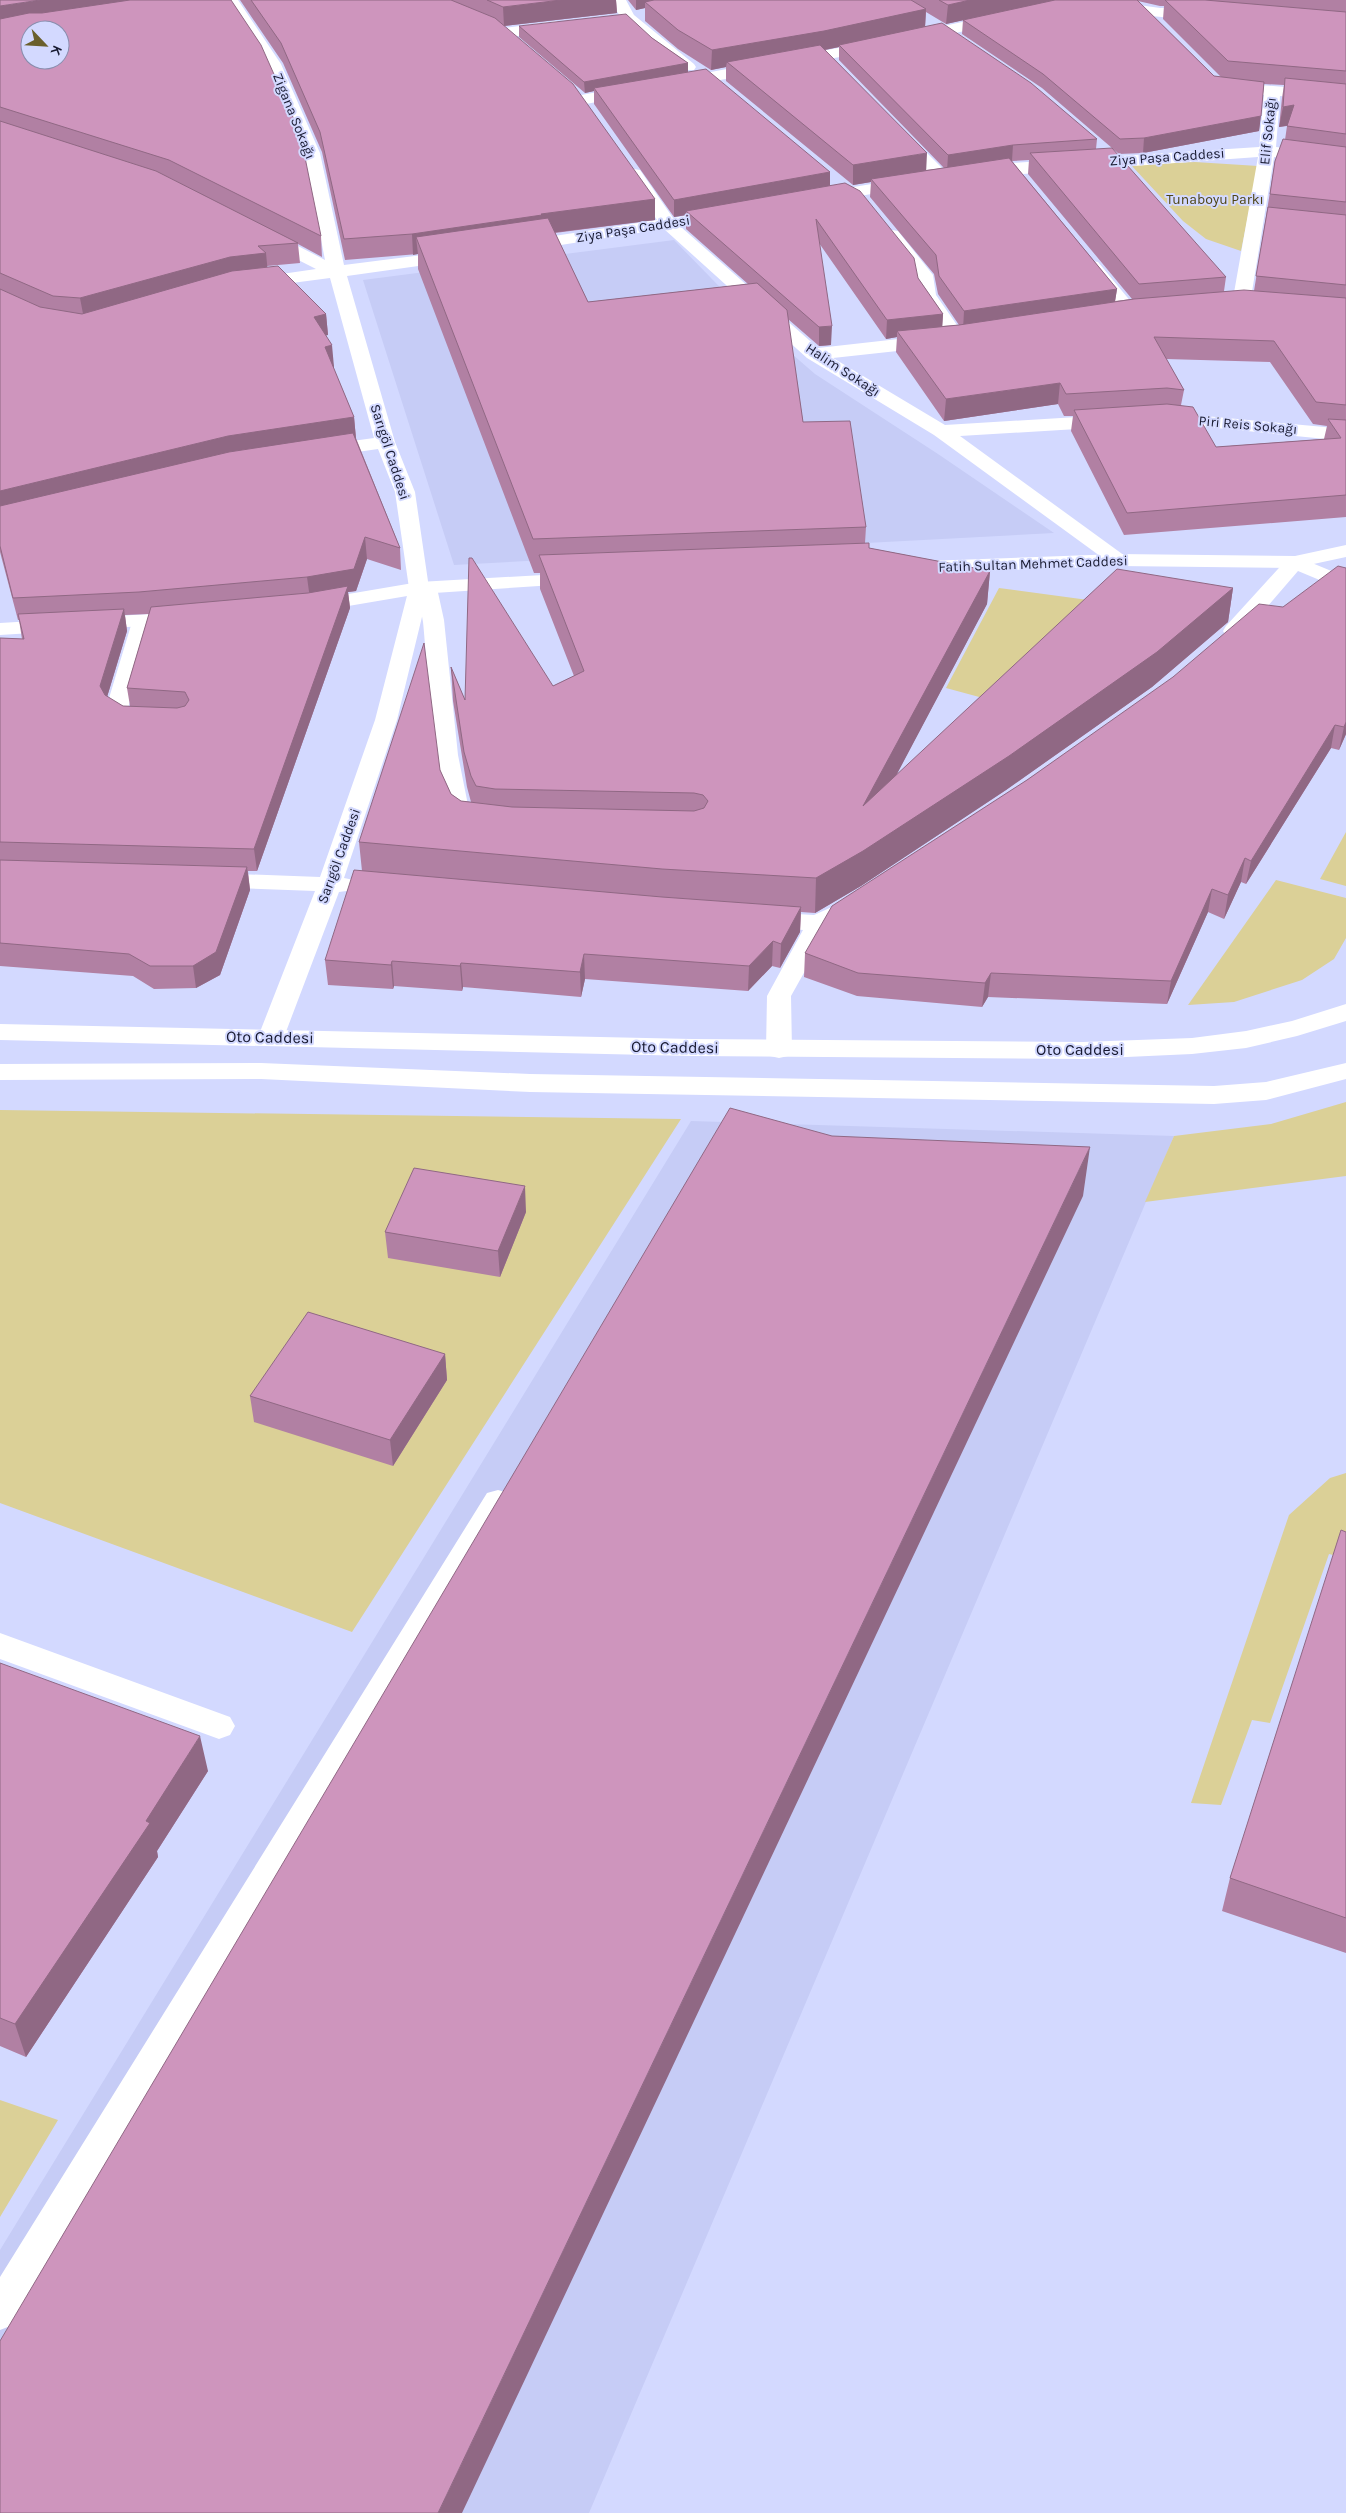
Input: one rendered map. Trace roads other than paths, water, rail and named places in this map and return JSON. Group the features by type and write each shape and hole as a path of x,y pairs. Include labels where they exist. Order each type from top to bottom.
{"street":[{"name":"Zigana Sokağı","path":"230,0 273,64 312,153 336,273"},
{"path":"422,0 502,33 524,51"},
{"path":"618,0 628,18 689,68 710,78 726,91"},
{"path":"1098,5 1140,8 1160,12 1202,6 1219,14"},
{"path":"1140,8 1160,28"},
{"path":"609,20 647,14"},
{"path":"664,86 824,58 1012,16"},
{"path":"921,18 961,42"},
{"path":"502,33 570,25"},
{"path":"824,58 838,72"},
{"name":"Elif Sokağı","path":"1213,80 1219,86 1272,91 1267,151 1241,304"},
{"path":"567,88 581,100 592,115"},
{"path":"581,100 646,89"},
{"path":"1272,91 1346,97"},
{"path":"886,121 942,177"},
{"path":"1100,148 1127,175"},
{"name":"Ziya Paşa Caddesi","path":"811,199 942,177 1012,168 1267,151 1346,160"},
{"name":"Halim Sokağı","path":"625,162 669,225 814,354 941,431 1118,560"},
{"path":"1012,168 1024,182"},
{"path":"833,180 866,204"},
{"name":"Ziya Paşa Caddesi","path":"503,249 669,225 745,211"},
{"path":"1255,220 1273,222"},
{"path":"883,226 924,275 927,295 957,338"},
{"path":"251,229 336,273"},
{"path":"233,285 336,273 474,253"},
{"path":"1082,254 1131,313"},
{"name":"Sarıgöl Caddesi","path":"261,1071 271,1037 330,883 386,720 423,588 405,492 385,442 336,273"},
{"path":"1226,298 1241,304 1260,306"},
{"path":"1112,316 1149,312"},
{"path":"814,354 977,336"},
{"name":"Piri Reis Sokağı","path":"941,431 1164,418 1346,435"},
{"path":"308,454 385,442"},
{"name":"Fatih Sultan Mehmet Caddesi","path":"905,568 1118,560 1295,562 1346,551"},
{"path":"1221,642 1243,623 1295,562 1346,585"},
{"path":"290,608 423,588 597,578"},
{"path":"423,588 433,620 447,755 456,805 463,824 472,830 489,831"},
{"path":"0,629 143,622 202,616"},
{"path":"143,622 117,708 119,716 130,720 163,721"},
{"path":"188,880 330,883 369,887"},
{"path":"779,1050 779,996 819,923 853,903"},
{"path":"737,918 819,923"},
{"name":"Oto Caddesi","path":"0,1032 779,1050 1127,1049 1234,1042 1312,1025 1346,1012"},
{"path":"0,1072 261,1071 530,1083 1214,1095 1266,1091 1346,1071"},
{"path":"0,2312 511,1479"},
{"path":"0,1646 219,1726"}],"park label":[{"name":"Tunaboyu Parkı","path":"1215,199"}]}
